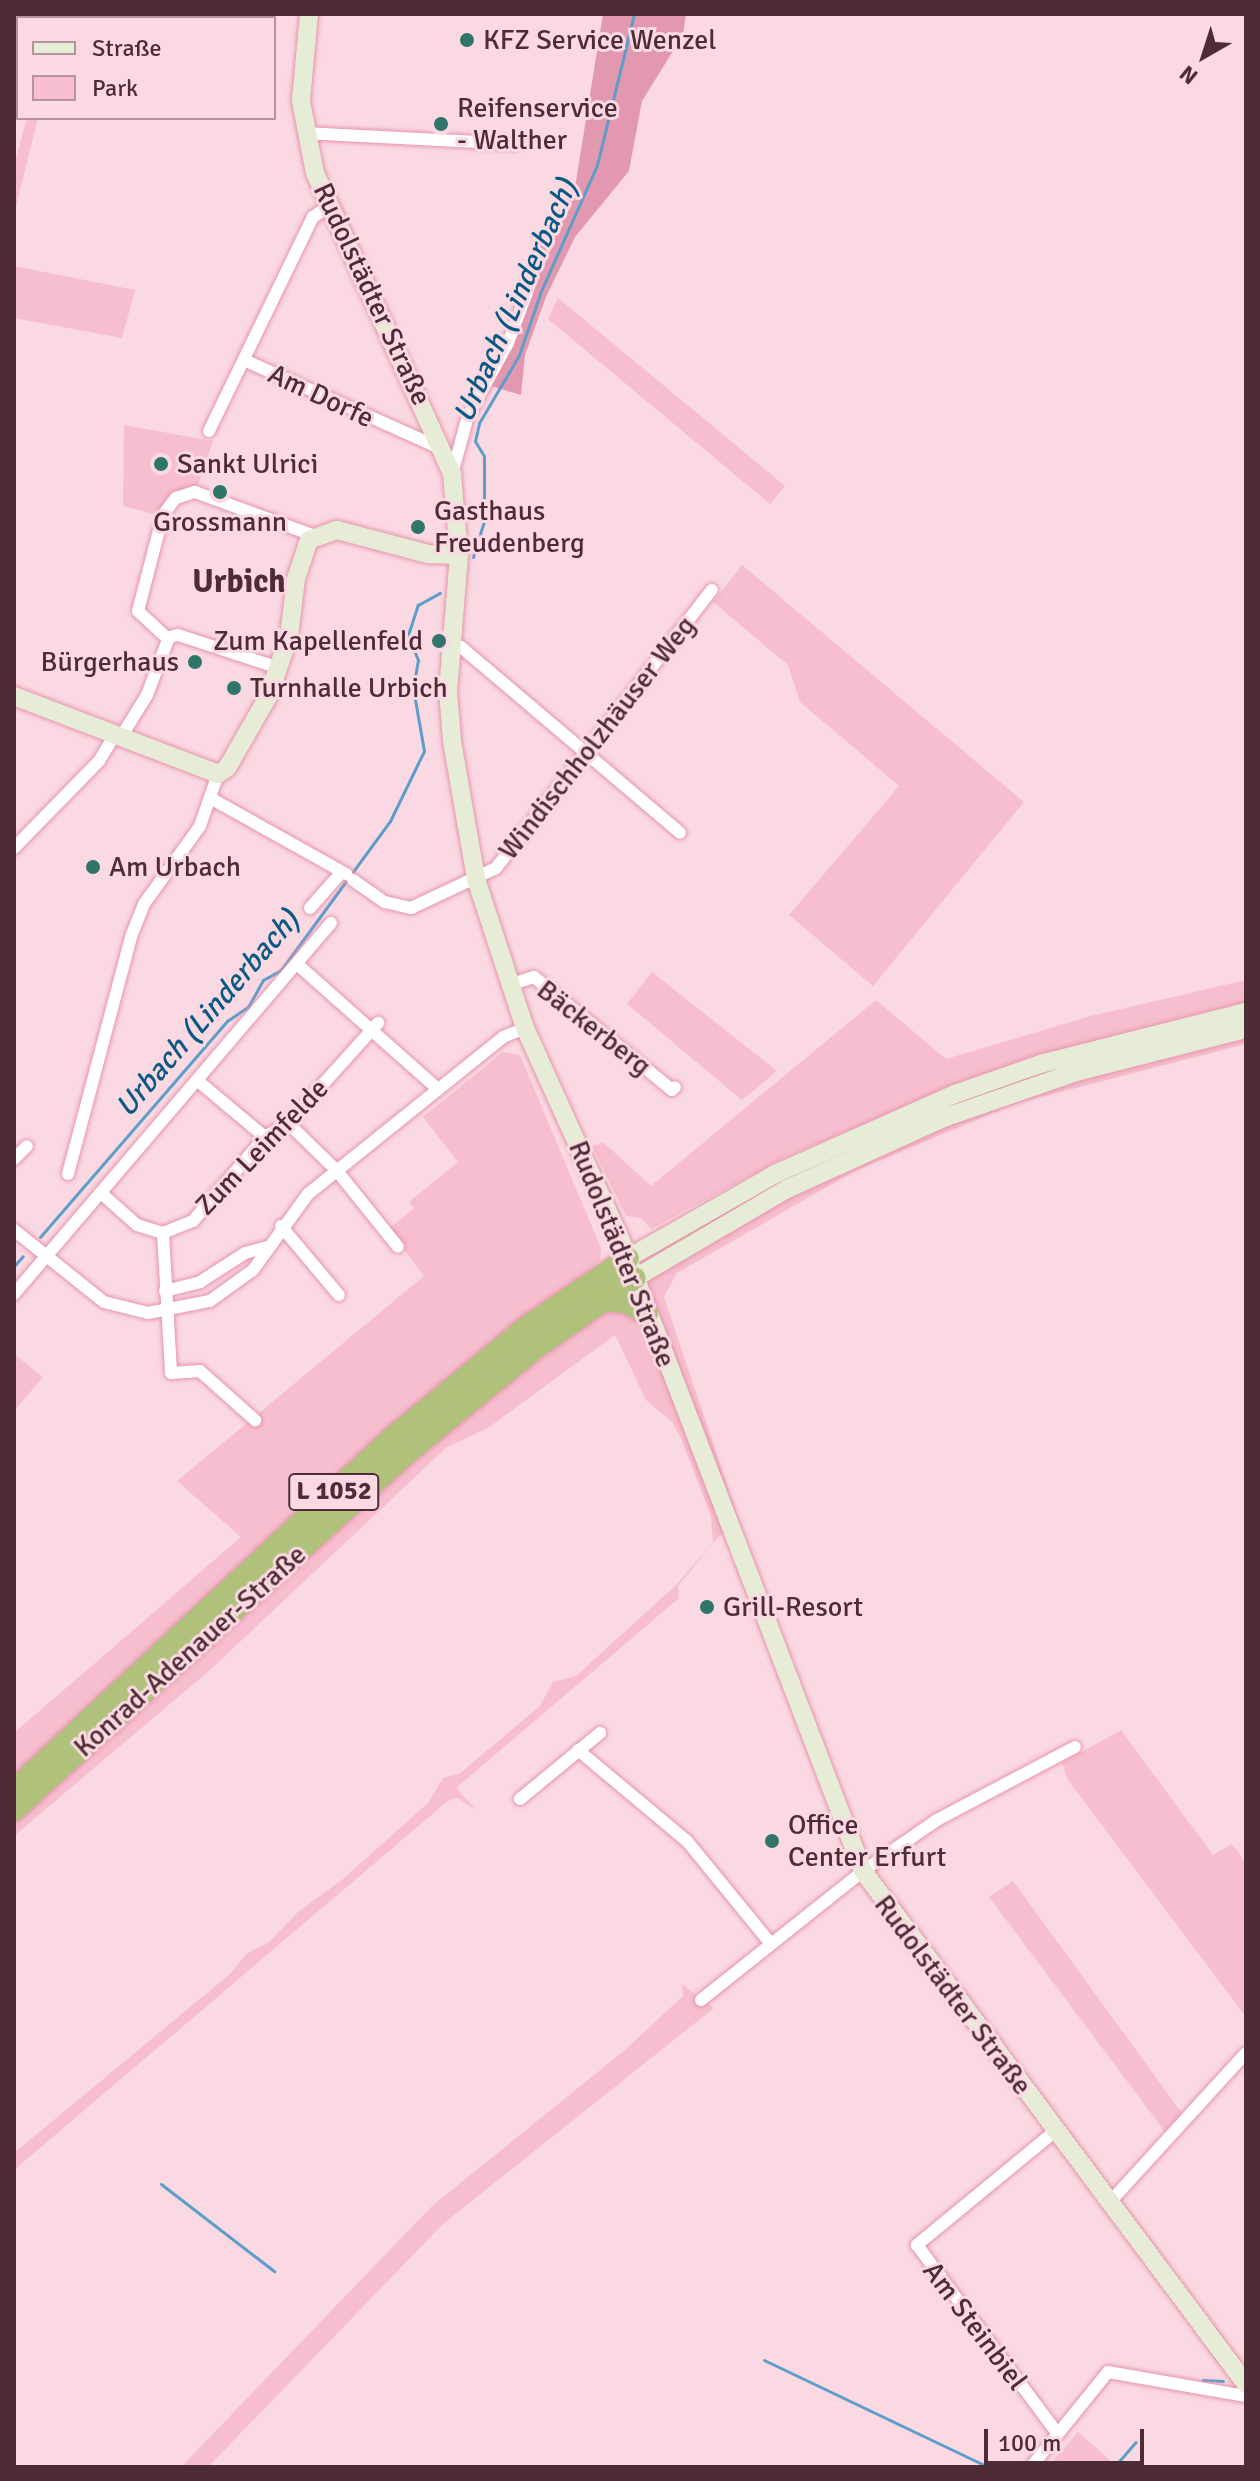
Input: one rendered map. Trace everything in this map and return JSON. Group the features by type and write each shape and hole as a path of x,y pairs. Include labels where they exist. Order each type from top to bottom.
{"highway":[{"name":"Konrad-Adenauer-Straße","path":"14,1810 409,1451 603,1300 631,1268"},
{"name":"Konrad-Adenauer-Straße","path":"14,1790 391,1439 527,1327 631,1268"},
{"path":"603,1300 625,1302 647,1313"}],"street":[{"name":"Rudolstädter Straße","path":"305,16 301,69 305,133 329,206 452,474 459,555 451,646 452,741 476,879 525,1028 614,1222 863,1871 1054,2132 1246,2384"},
{"path":"305,133 515,144"},
{"path":"209,431 313,217 329,206"},
{"path":"452,474 468,416 508,343 533,276"},
{"name":"Am Dorfe","path":"244,360 442,449"},
{"path":"168,639 138,611 163,515 184,494 195,492 315,536 337,530 428,554 459,555"},
{"path":"68,1174 132,934 144,904 195,834 212,799 218,774 238,751 279,668 294,616 299,564 315,536"},
{"name":"Windischholzhäuser Weg","path":"212,799 347,875 385,902 411,908 476,879 502,862 712,590"},
{"path":"14,848 99,761 147,695 168,639 178,635 279,668"},
{"path":"451,646 461,647 680,833"},
{"path":"14,696 218,774"},
{"path":"310,908 347,875"},
{"path":"14,1294 331,923"},
{"path":"297,964 375,1026 438,1089"},
{"name":"Bäckerberg","path":"509,985 534,977 672,1090 675,1087"},
{"name":"Konrad-Adenauer-Straße","path":"631,1268 661,1238 810,1157 955,1094 1150,1033 1246,1012"},
{"name":"Zum Leimfelde","path":"163,1233 193,1221 265,1137 288,1123 375,1026"},
{"path":"14,1230 45,1259 104,1302 167,1313 233,1289 281,1226 337,1171 503,1037 525,1028"},
{"name":"Konrad-Adenauer-Straße","path":"631,1268 787,1189 946,1117 1090,1067 1246,1029"},
{"path":"198,1081 265,1137"},
{"path":"288,1123 337,1171 398,1247"},
{"path":"14,1159 27,1146"},
{"path":"101,1193 137,1225 163,1233 171,1373 200,1371 255,1420"},
{"path":"614,1222 636,1235 661,1238"},
{"path":"281,1226 339,1295"},
{"path":"165,1291 200,1282 245,1253 268,1247"},
{"path":"520,1799 600,1733"},
{"path":"701,2000 863,1871 937,1820 1075,1747"},
{"path":"578,1750 687,1841 771,1944"},
{"path":"1109,2203 1246,2053"},
{"name":"Am Steinbiel","path":"1054,2132 917,2245 1057,2433"},
{"path":"1031,2467 1108,2372 1246,2396"}],"green space":[{"path":"26,120 38,120 14,215 14,166"},
{"path":"14,266 135,290 122,338 14,318"},
{"path":"558,298 785,486 770,504 548,319"},
{"path":"124,425 213,441 197,488 168,497 157,515 123,506"},
{"path":"742,565 1024,802 873,986 789,915 899,786 800,702 788,665 713,602"},
{"path":"652,972 777,1071 742,1100 627,1004"},
{"path":"1246,980 1246,1006 916,1102 783,1158 651,1229 641,1218 626,1216 592,1146 603,1142 651,1186 876,1000 946,1059 1091,1016"},
{"path":"1246,1036 1246,1044 1014,1104 855,1171 677,1273 664,1297 741,1526 719,1536 678,1586 679,1598 456,1788 476,1810 458,1798 449,1800 14,2170 14,2153 230,1974 247,1953 269,1942 298,1912 343,1879 428,1803 443,1778 459,1774 540,1706 553,1682 576,1676 676,1585 713,1543 711,1516 681,1438 672,1422 646,1400 615,1335 488,1428 447,1447 210,1670 14,1836 14,1819 457,1421 668,1265 818,1181 902,1143 1059,1084"},
{"path":"503,1052 520,1055 601,1248 600,1260 14,1782 14,1733 241,1537 177,1481 424,1276 389,1229 414,1208 409,1202 458,1162 423,1117"},
{"path":"14,1354 43,1377 14,1411"},
{"path":"1121,1730 1213,1855 1232,1844 1246,1863 1246,2017 1068,1780 1062,1763"},
{"path":"1013,1881 1184,2116 1166,2133 989,1897"},
{"path":"682,1984 714,2008 443,2224 208,2467 181,2467 432,2206 625,2050 683,1996"},
{"path":"1078,2432 1112,2462 1107,2467 1048,2467"}],"shaded area":[{"path":"603,14 686,14 683,35 642,101 629,171 575,237 546,297 525,355 521,395 488,385 512,348 539,273 529,258 576,181"}],"waterway":[{"name":"Urbach (Linderbach)","path":"473,557 484,522 484,456 475,441 479,423 519,355 541,291 597,165 634,14"},
{"name":"Urbach (Linderbach)","path":"40,1237 227,1021 248,1007 263,980 281,970 390,821 424,751 413,688 418,660 408,635 418,605 440,593"},
{"name":"Urbach (Linderbach)","path":"14,1266 23,1256"},
{"path":"161,2184 274,2271"},
{"path":"764,2360 988,2467"},
{"path":"1203,2380 1223,2381"},
{"path":"1114,2467 1136,2442"}],"place":[{"name":"KFZ Service Wenzel","path":"467,40"},
{"name":"Reifenservice - Walther","path":"441,124"},
{"name":"Sankt Ulrici","path":"161,464"},
{"name":"Grossmann","path":"220,492"},
{"name":"Gasthaus Freudenberg","path":"418,527"},
{"name":"Zum Kapellenfeld","path":"439,641"},
{"name":"Bürgerhaus","path":"195,662"},
{"name":"Turnhalle Urbich","path":"234,688"},
{"name":"Am Urbach","path":"93,867"},
{"name":"Grill-Resort","path":"707,1607"},
{"name":"Office Center Erfurt","path":"772,1841"}],"district":[{"name":"Urbich","path":"239,582"}]}
